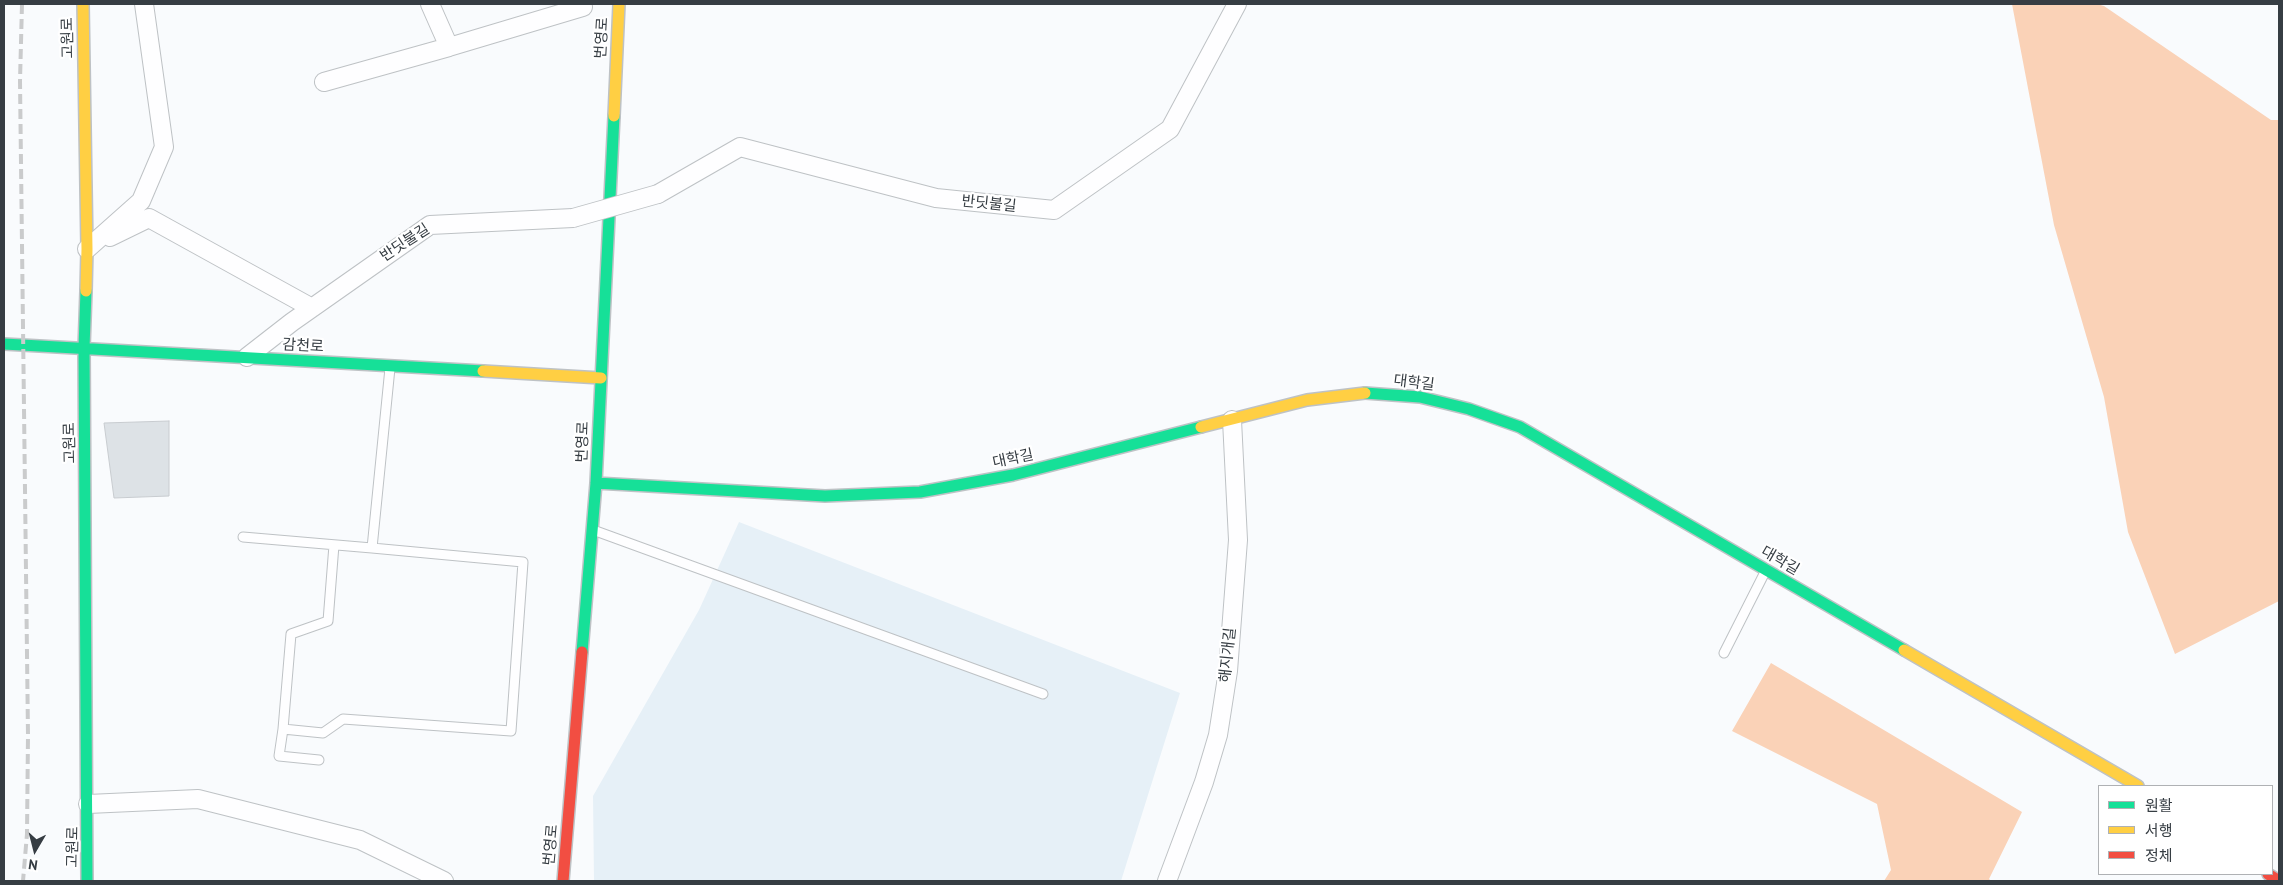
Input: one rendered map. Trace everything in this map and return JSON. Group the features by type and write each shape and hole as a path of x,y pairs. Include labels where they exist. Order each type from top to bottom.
{"street":[{"name":"고원로","path":"83,4 87,249 84,348 87,881"},
{"path":"87,249 142,202 164,147 144,4"},
{"path":"430,4 449,46"},
{"name":"번영로","path":"563,881 596,483 618,4"},
{"name":"반딧불길","path":"247,358 312,308 430,225 574,218 658,194 740,148 936,198 1054,210 1170,129 1236,4"},
{"path":"324,82 583,7"},
{"path":"87,249 149,218 312,308"},
{"name":"감천로","path":"4,344 601,378"},
{"name":"대학길","path":"596,483 825,496 920,492 1013,475 1307,400 1362,393 1420,396 1468,409 1520,427 2136,785"},
{"name":"해지개길","path":"1167,881 1204,782 1218,735 1228,672 1238,540 1232,420"},
{"path":"88,804 198,799 360,840 444,881"}],"lane":[{"path":"372,548 390,366"},
{"path":"593,530 1043,694"},
{"path":"243,537 523,562 511,732 343,719 323,733 282,729"},
{"path":"319,760 279,756 291,634 328,621 334,545"},
{"path":"1724,652 1766,570"}],"shaded area":[{"path":"2012,4 2097,4 2104,6 2271,120 2279,120 2279,601 2175,654 2128,532 2104,397 2054,225"},
{"path":"739,522 1180,693 1121,881 594,881 593,796 699,610"},
{"path":"1771,663 2022,812 1989,879 1991,881 1884,881 1891,870 1877,804 1732,731"}],"building":[{"path":"169,421 169,496 114,498 104,423"}],"railway":[{"path":"22,4 20,81 28,735 27,834 23,881"}],"traffic: fast":[{"path":"582,652 596,483 614,116"},
{"path":"86,291 84,348 87,881"},
{"path":"4,344 483,371"},
{"path":"1365,393 1420,397 1469,409 1520,427 1904,650"},
{"path":"596,483 825,496 920,492 1013,475 1201,427"}],"traffic: slow":[{"path":"83,4 86,291"},
{"path":"614,116 619,4"},
{"path":"483,371 601,378"},
{"path":"1201,427 1307,400 1365,393"},
{"path":"1904,650 2136,785"}],"traffic: jam":[{"path":"563,881 582,652"},
{"path":"2270,875 2279,881"}]}
